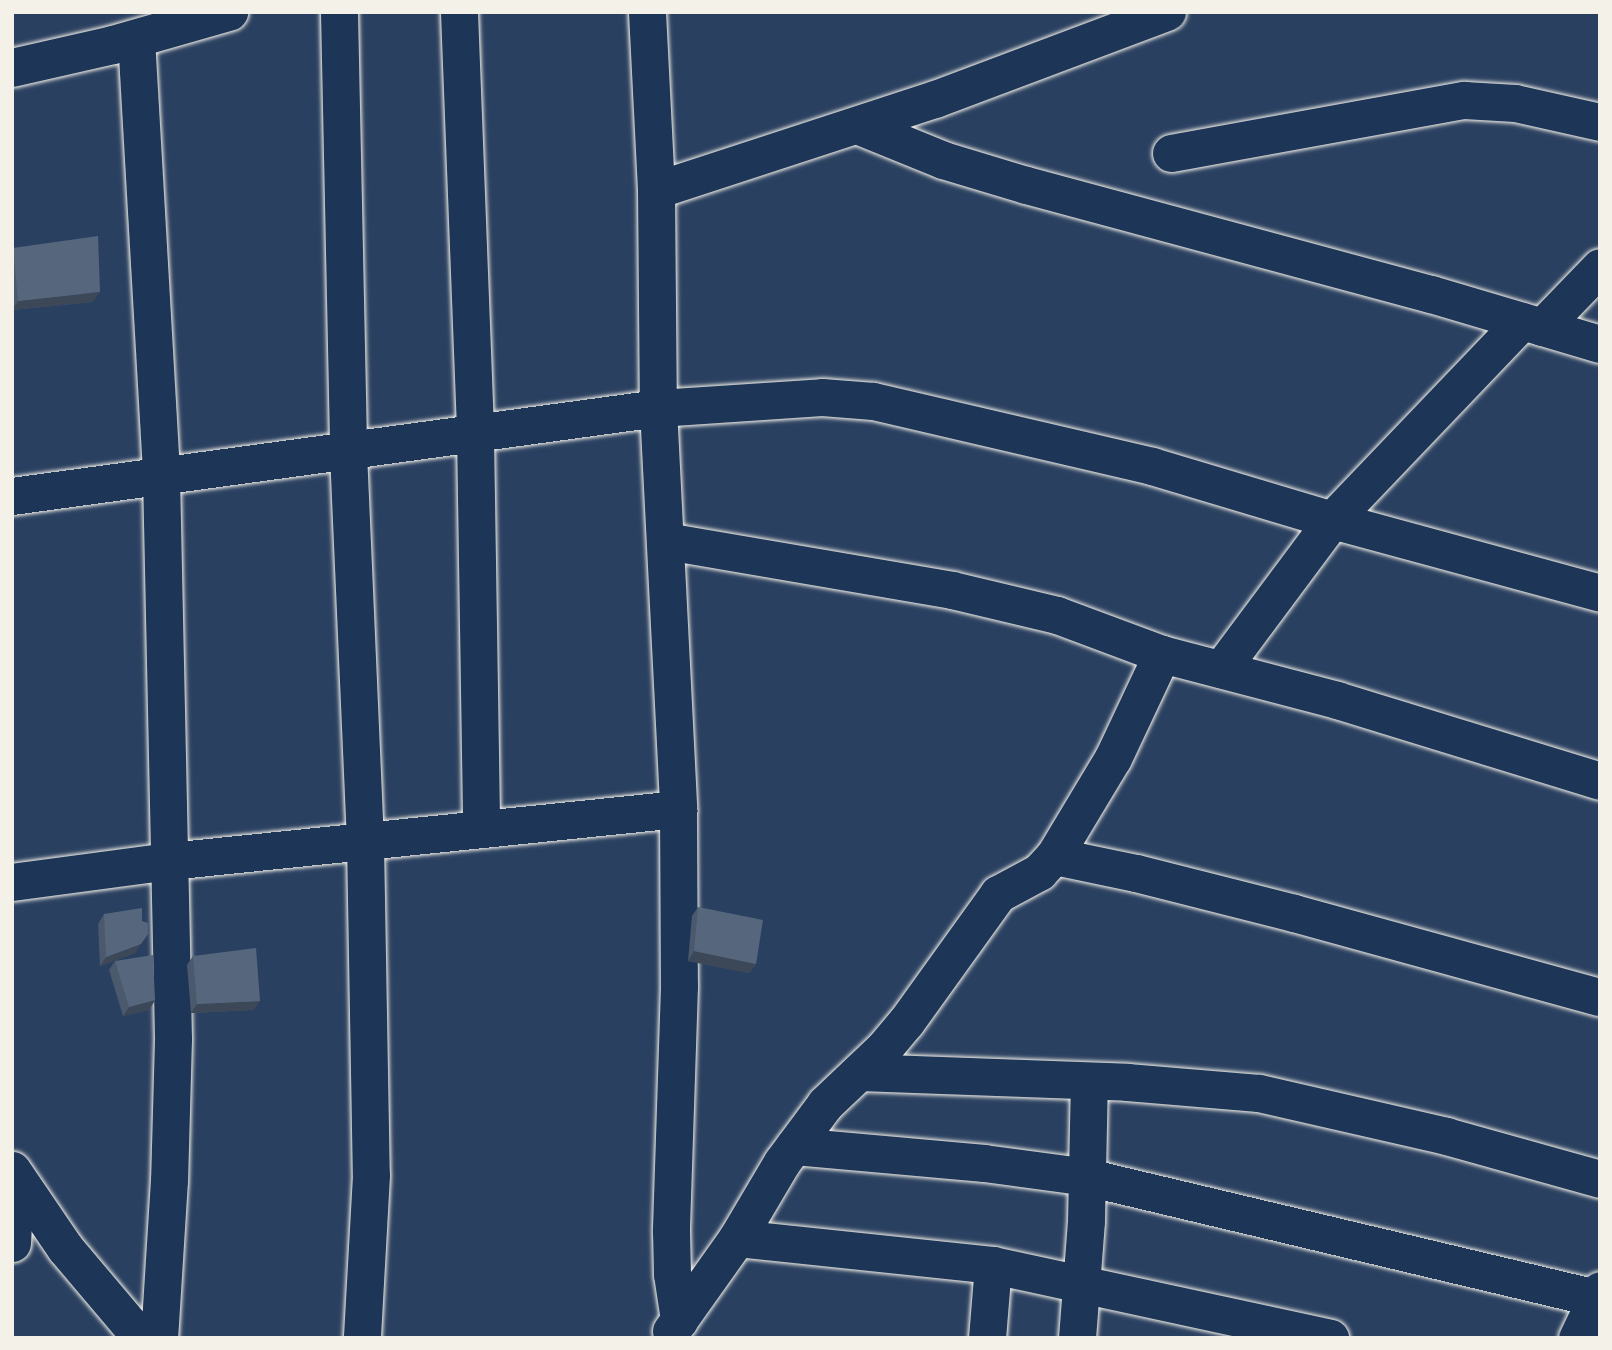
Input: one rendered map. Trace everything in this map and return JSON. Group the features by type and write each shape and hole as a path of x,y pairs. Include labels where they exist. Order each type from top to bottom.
{"highway":[{"path":"12,68 229,12"}],"street":[{"path":"339,12 348,452 365,842 371,1175 362,1338"},
{"path":"459,12 475,434 481,827"},
{"path":"647,12 656,190 658,408 678,808 679,986 671,1231 673,1329"},
{"path":"656,190 935,100 1167,12"},
{"path":"136,38 161,475 173,1039 169,1180 142,1336"},
{"path":"1171,153 1464,100 1515,103 1600,122"},
{"path":"857,125 943,160 1026,185 1600,344"},
{"path":"1221,670 1332,520 1532,324 1600,267"},
{"path":"12,496 658,408 822,397 873,401 1152,466 1332,520 1600,593"},
{"path":"666,541 953,590 1057,615 1162,654 1338,700 1600,781"},
{"path":"673,1329 737,1238 794,1146 825,1104 905,1022 998,894 1039,872 1054,856 1113,758 1162,654"},
{"path":"12,882 169,861 678,808"},
{"path":"1054,856 1136,873 1294,913 1600,997"},
{"path":"859,1072 1089,1081 1259,1093 1447,1136 1600,1179"},
{"path":"1077,1338 1087,1177 1089,1081"},
{"path":"794,1146 984,1163 1087,1177 1598,1294 1578,1338"},
{"path":"12,1170 20,1205 12,1243"},
{"path":"20,1205 65,1248 142,1336"},
{"path":"737,1238 993,1265 1330,1338"},
{"path":"987,1338 993,1265"}],"building":[{"path":"98,236 100,292 18,301 13,248"},
{"path":"698,907 763,920 756,964 694,951"},
{"path":"142,908 142,921 148,923 148,934 141,944 106,957 104,914"},
{"path":"256,948 260,1001 197,1004 193,956"},
{"path":"153,955 155,1000 129,1007 115,961"}]}
